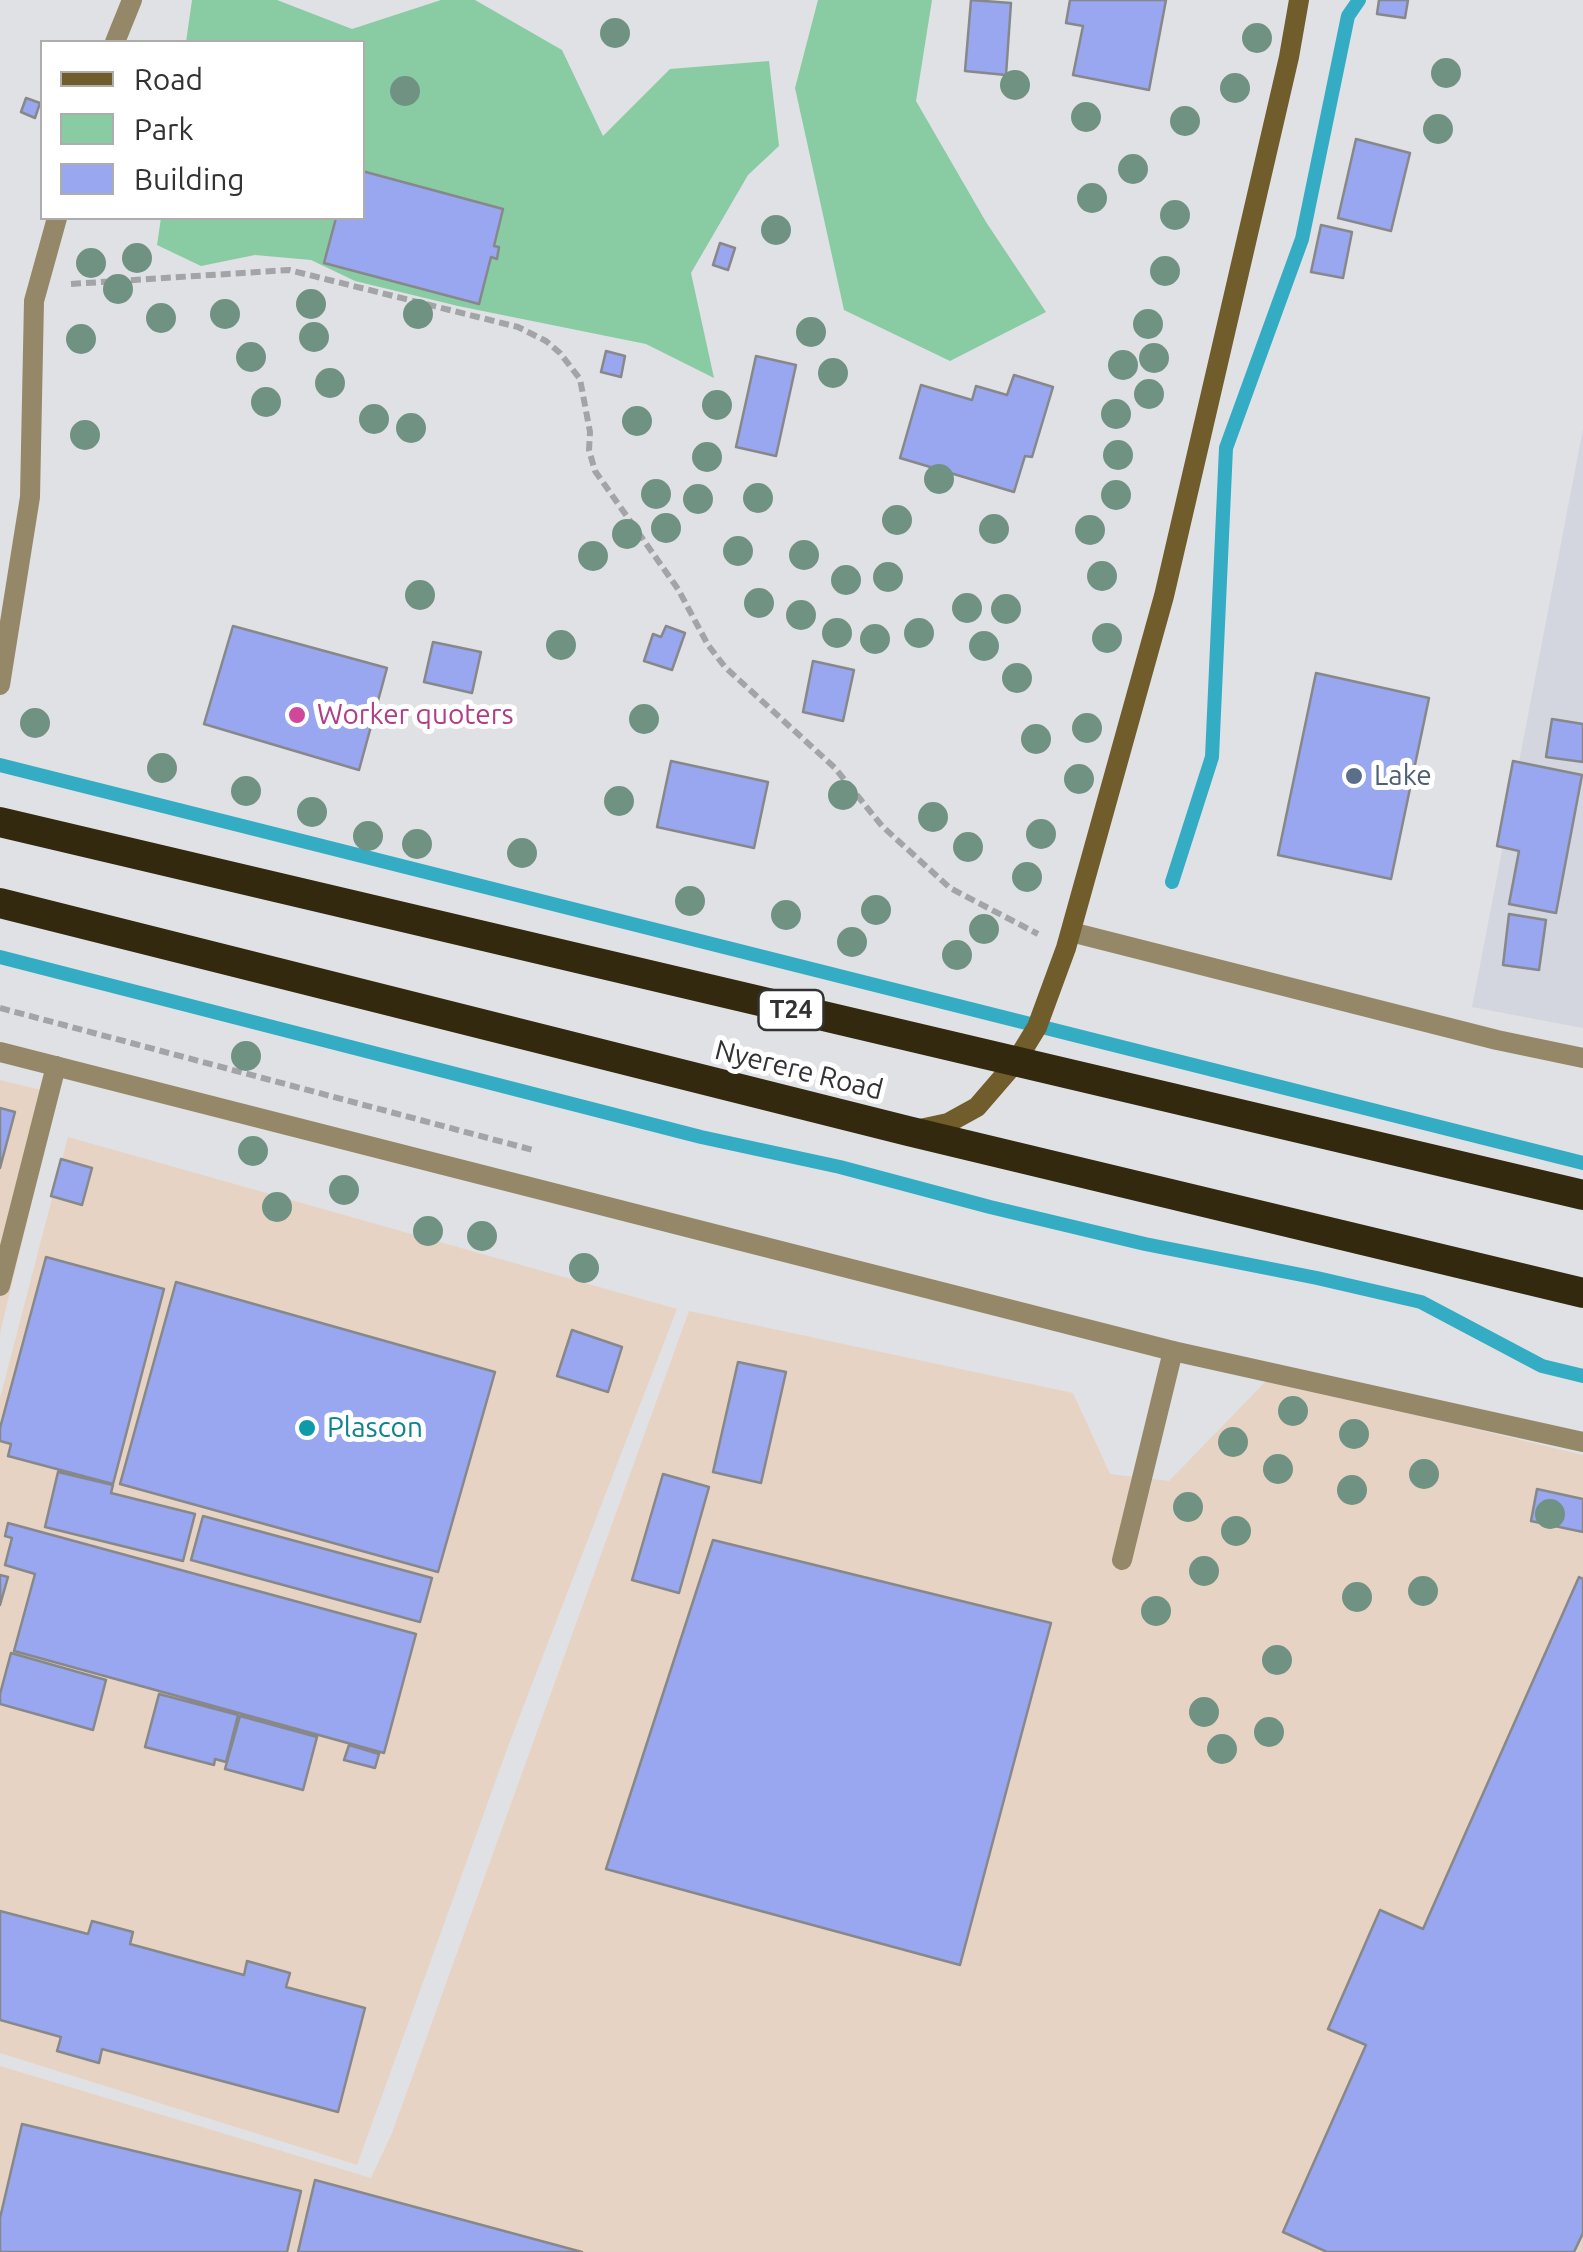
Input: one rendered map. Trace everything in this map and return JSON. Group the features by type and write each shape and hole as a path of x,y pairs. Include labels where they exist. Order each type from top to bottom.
{"highway":[{"name":"Nyerere Road","path":"0,822 1583,1195"},
{"name":"Nyerere Road","path":"0,904 908,1131 1583,1293"}],"street":[{"path":"116,40 132,0"},
{"path":"908,1131 948,1123 977,1107 1015,1063 1037,1028 1068,940 1164,596 1285,76 1299,0"},
{"path":"0,685 30,497 34,301 55,220"},
{"path":"1068,940 1583,1058"},
{"path":"0,1052 1173,1351 1583,1442"},
{"path":"0,1286 56,1066"},
{"path":"1122,1560 1173,1351"}],"path":[{"path":"39,280 73,284 289,270 518,327 546,341 580,379 595,471 678,589 708,645 726,667 835,768 882,826 950,888 1068,940"},
{"path":"0,1008 540,1152"}],"shaded area":[{"path":"1583,429 1583,1028 1472,1007"},
{"path":"0,1080 58,1094 0,1333"},
{"path":"68,1137 677,1309 510,1741 357,2165 0,2053 0,1398"},
{"path":"689,1311 1073,1393 1110,1474 1169,1481 1268,1379 1583,1455 1583,2252 0,2252 0,2066 371,2178 392,2133"}],"green space":[{"path":"192,0 277,0 352,29 441,0 475,0 562,50 603,136 670,69 769,61 779,146 748,175 691,273 714,378 646,344 355,281 311,260 255,255 201,266 157,245 161,220 365,220 365,40 186,40"},
{"path":"818,0 932,0 916,101 986,222 1046,312 950,361 844,310 795,88"}],"building":[{"path":"971,0 1011,3 1006,75 965,71"},
{"path":"1070,0 1166,0 1149,90 1073,75 1083,26 1066,23"},
{"path":"1379,0 1408,0 1405,18 1377,14"},
{"path":"26,98 40,103 35,118 21,112"},
{"path":"1356,139 1410,153 1391,231 1338,218"},
{"path":"365,172 503,209 494,246 499,247 497,259 491,257 479,304 324,263 335,220 365,220"},
{"path":"1321,225 1352,232 1343,278 1311,272"},
{"path":"720,243 735,248 728,270 713,265"},
{"path":"606,351 625,356 621,377 601,372"},
{"path":"756,356 796,365 776,456 736,447"},
{"path":"1014,375 1053,387 1032,457 1025,456 1014,492 900,458 921,385 972,400 976,386 1007,395"},
{"path":"233,626 387,668 359,770 204,724"},
{"path":"666,626 685,633 672,670 644,661 653,634 661,637"},
{"path":"433,642 481,652 472,693 424,682"},
{"path":"813,661 854,670 843,721 803,712"},
{"name":"Lake","path":"1316,673 1429,698 1391,879 1278,855"},
{"path":"1552,719 1583,724 1583,762 1546,757"},
{"path":"671,761 768,782 754,848 657,827"},
{"path":"1513,761 1582,775 1556,913 1509,904 1519,851 1497,846"},
{"path":"1509,914 1546,920 1539,970 1503,965"},
{"path":"0,1108 15,1112 0,1168"},
{"path":"61,1159 92,1168 82,1205 51,1196"},
{"path":"46,1257 164,1289 113,1484 8,1456 11,1444 0,1441 0,1428"},
{"name":"Plascon","path":"176,1282 495,1372 438,1572 120,1484"},
{"path":"572,1330 622,1347 608,1392 557,1376"},
{"path":"738,1362 786,1372 761,1483 713,1472"},
{"path":"58,1472 113,1485 111,1493 195,1514 183,1561 45,1527"},
{"path":"663,1474 709,1487 679,1593 632,1580"},
{"path":"1537,1489 1583,1499 1583,1532 1531,1521"},
{"path":"203,1516 432,1578 420,1622 191,1560"},
{"path":"8,1523 416,1634 384,1753 14,1651 35,1574 5,1565 12,1538 5,1536"},
{"path":"713,1540 1051,1623 960,1965 606,1869"},
{"path":"0,1575 8,1577 0,1605"},
{"path":"1579,1577 1583,1579 1583,2233 1574,2252 1327,2252 1283,2232 1366,2045 1328,2029 1380,1910 1423,1929"},
{"path":"11,1653 106,1680 93,1730 0,1704"},
{"path":"159,1694 238,1715 226,1762 215,1759 214,1765 145,1747"},
{"path":"240,1716 317,1737 303,1790 225,1769"},
{"path":"349,1745 379,1754 375,1768 344,1760"},
{"path":"0,1911 88,1934 92,1921 133,1932 130,1944 244,1975 247,1961 290,1973 286,1987 365,2008 338,2112 102,2049 99,2063 57,2051 61,2037 0,2020"},
{"path":"22,2124 301,2191 287,2252 0,2252 0,2218"},
{"path":"315,2180 582,2252 298,2252"}],"waterway":[{"path":"1172,882 1212,757 1226,448 1302,239 1348,16 1359,0"},
{"path":"0,765 1583,1163"},
{"path":"0,957 701,1137 840,1167 1145,1244 1421,1302 1542,1366 1583,1376"}],"place":[{"name":"Worker quoters","path":"297,715"},
{"name":"Lake","path":"1354,776"},
{"name":"Plascon","path":"307,1428"}]}
